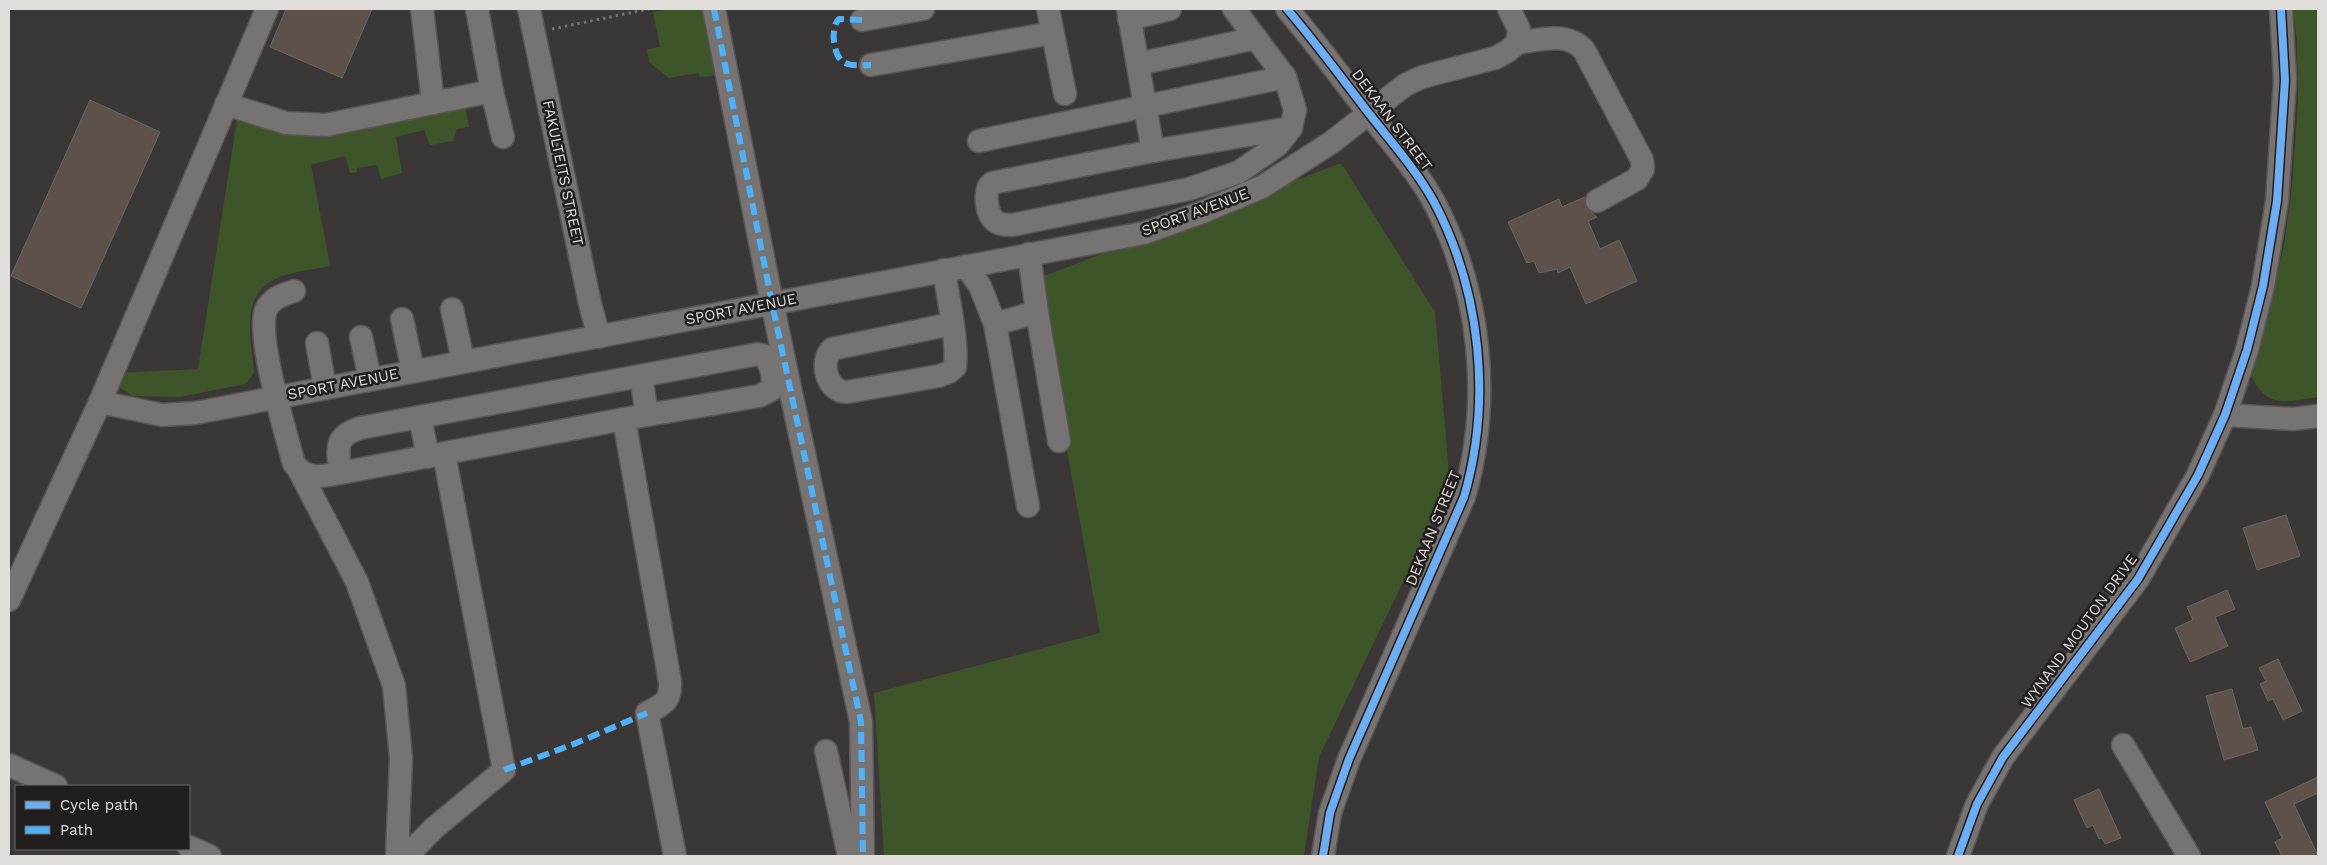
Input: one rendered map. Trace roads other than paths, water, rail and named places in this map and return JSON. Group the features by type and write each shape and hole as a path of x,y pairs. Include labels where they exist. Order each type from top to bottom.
{"street":[{"path":"9,600 100,402 267,9"},
{"path":"422,9 433,103"},
{"path":"477,9 492,92 504,137"},
{"name":"FAKULTEITS STREET","path":"529,9 590,304 599,337"},
{"path":"714,9 772,303 862,722 863,856"},
{"path":"862,20 923,9"},
{"path":"1048,9 1065,94"},
{"path":"1153,151 1128,14 1170,9"},
{"path":"1234,9 1286,77 1295,110 1291,128 1278,145 1239,172 1189,189 1012,225 1003,225 995,221 990,215 986,194 988,187 992,183 1153,151 1291,128"},
{"name":"DEKAAN STREET","path":"1287,9 1321,49 1369,114 1417,174 1434,202 1447,230 1465,280 1478,349 1479,424 1473,466 1464,497 1348,759 1330,813 1323,856"},
{"path":"1509,9 1519,29 1516,43 1566,38 1577,41 1584,50 1642,160 1643,169 1637,179 1597,201"},
{"name":"WYNAND MOUTON DRIVE","path":"1958,856 1977,804 2003,757 2138,579 2198,475 2225,415 2247,350 2263,286 2277,200 2285,80 2281,9"},
{"path":"871,65 1052,33"},
{"path":"1138,64 1256,38"},
{"name":"SPORT AVENUE","path":"100,402 162,414 195,413 1144,233 1262,187 1317,152 1406,84 1422,77 1495,58 1508,52 1516,43"},
{"path":"979,141 1286,77"},
{"path":"226,104 286,123 326,125 492,92"},
{"path":"1029,254 1059,441"},
{"path":"966,266 980,286 995,324 1028,506"},
{"path":"944,270 956,359 955,367 949,372 938,376 848,392 840,392 830,383 825,360 827,354 832,349 951,324"},
{"path":"294,290 275,299 267,308 262,326 276,397 294,464 300,472 357,582 394,686 401,758 397,856"},
{"path":"452,309 463,361"},
{"path":"995,324 1037,312"},
{"path":"402,319 413,371"},
{"path":"361,337 370,379"},
{"path":"316,344 325,388"},
{"path":"300,472 310,476 341,473 765,394 771,390 773,385 770,364 765,356 758,354 347,432 337,450 341,473"},
{"path":"641,376 647,415"},
{"path":"2225,415 2293,418 2318,416"},
{"path":"407,856 433,830 504,770 436,456 420,417"},
{"path":"624,419 670,682 671,694 667,701 647,713 675,856"},
{"path":"2123,744 2190,856"},
{"path":"826,751 849,856"},
{"path":"9,764 54,785"},
{"path":"190,847 210,856"}]}
